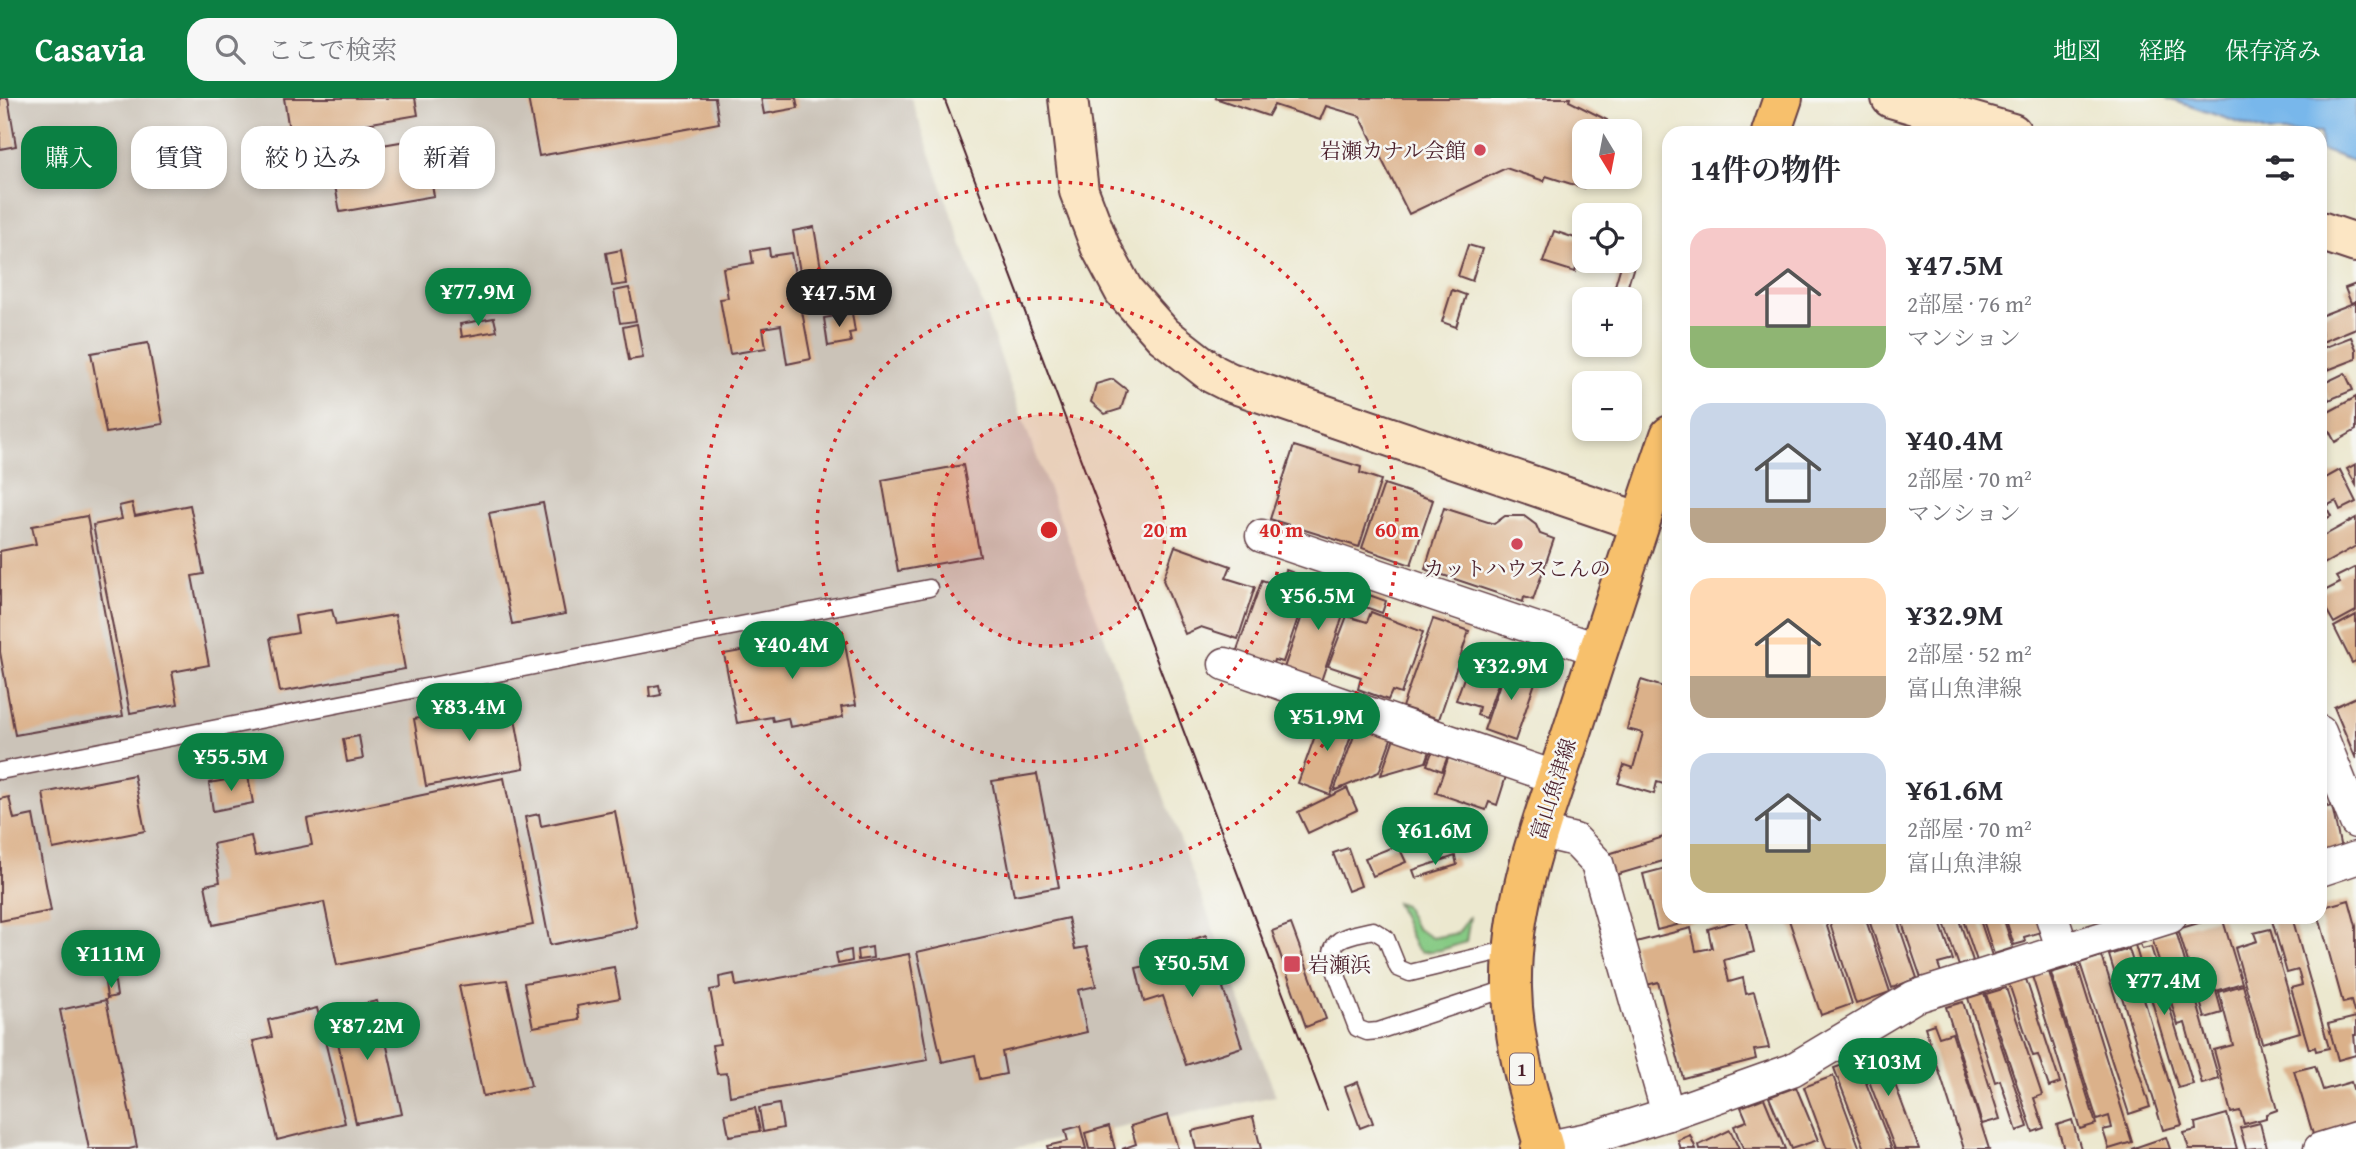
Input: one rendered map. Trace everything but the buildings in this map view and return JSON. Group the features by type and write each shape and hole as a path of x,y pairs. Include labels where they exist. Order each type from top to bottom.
{"main road":[{"path":"1773,126 1783,98"},
{"name":"富山魚津線","path":"1542,1149 1524,1078 1515,1028 1512,987 1520,899 1538,831 1662,458"}],"street":[{"path":"1068,98 1079,191 1100,246 1124,290 1163,335 1213,374 1229,382 1640,522"},
{"path":"1891,98 1988,126"},
{"path":"2327,233 2356,243"},
{"path":"1262,537 1599,650"},
{"path":"1225,664 1557,778"},
{"path":"2327,750 2356,822"},
{"path":"1538,831 1575,840 1597,863 1668,1114"},
{"path":"2327,868 2356,858"},
{"path":"2054,924 2063,951"},
{"path":"1542,1149 1588,1139 1668,1114 1793,1070 1914,997 2148,924"},
{"path":"2320,1149 2356,1138"}],"lane":[{"path":"0,771 929,588"},
{"path":"1512,987 1367,1032 1357,1028 1330,951 1343,937 1373,930 1386,938 1398,968 1410,973 1514,948"}],"shaded area":[{"path":"0,98 911,98 1017,404 1276,1096 1009,1149 0,1149"}],"green space":[{"path":"1396,902 1404,905 1416,928 1432,938 1458,933 1470,916 1466,942 1441,950 1422,952 1415,947"}],"water":[{"path":"2166,98 2356,98 2356,162 2327,152 2327,126 2248,126"}],"tram line":[{"path":"944,98 1327,1110"}],"place":[{"name":"岩瀬カナル会館","path":"1480,150"},
{"name":"カットハウスこんの","path":"1517,544"},
{"name":"岩瀬浜","path":"1292,964"}]}
